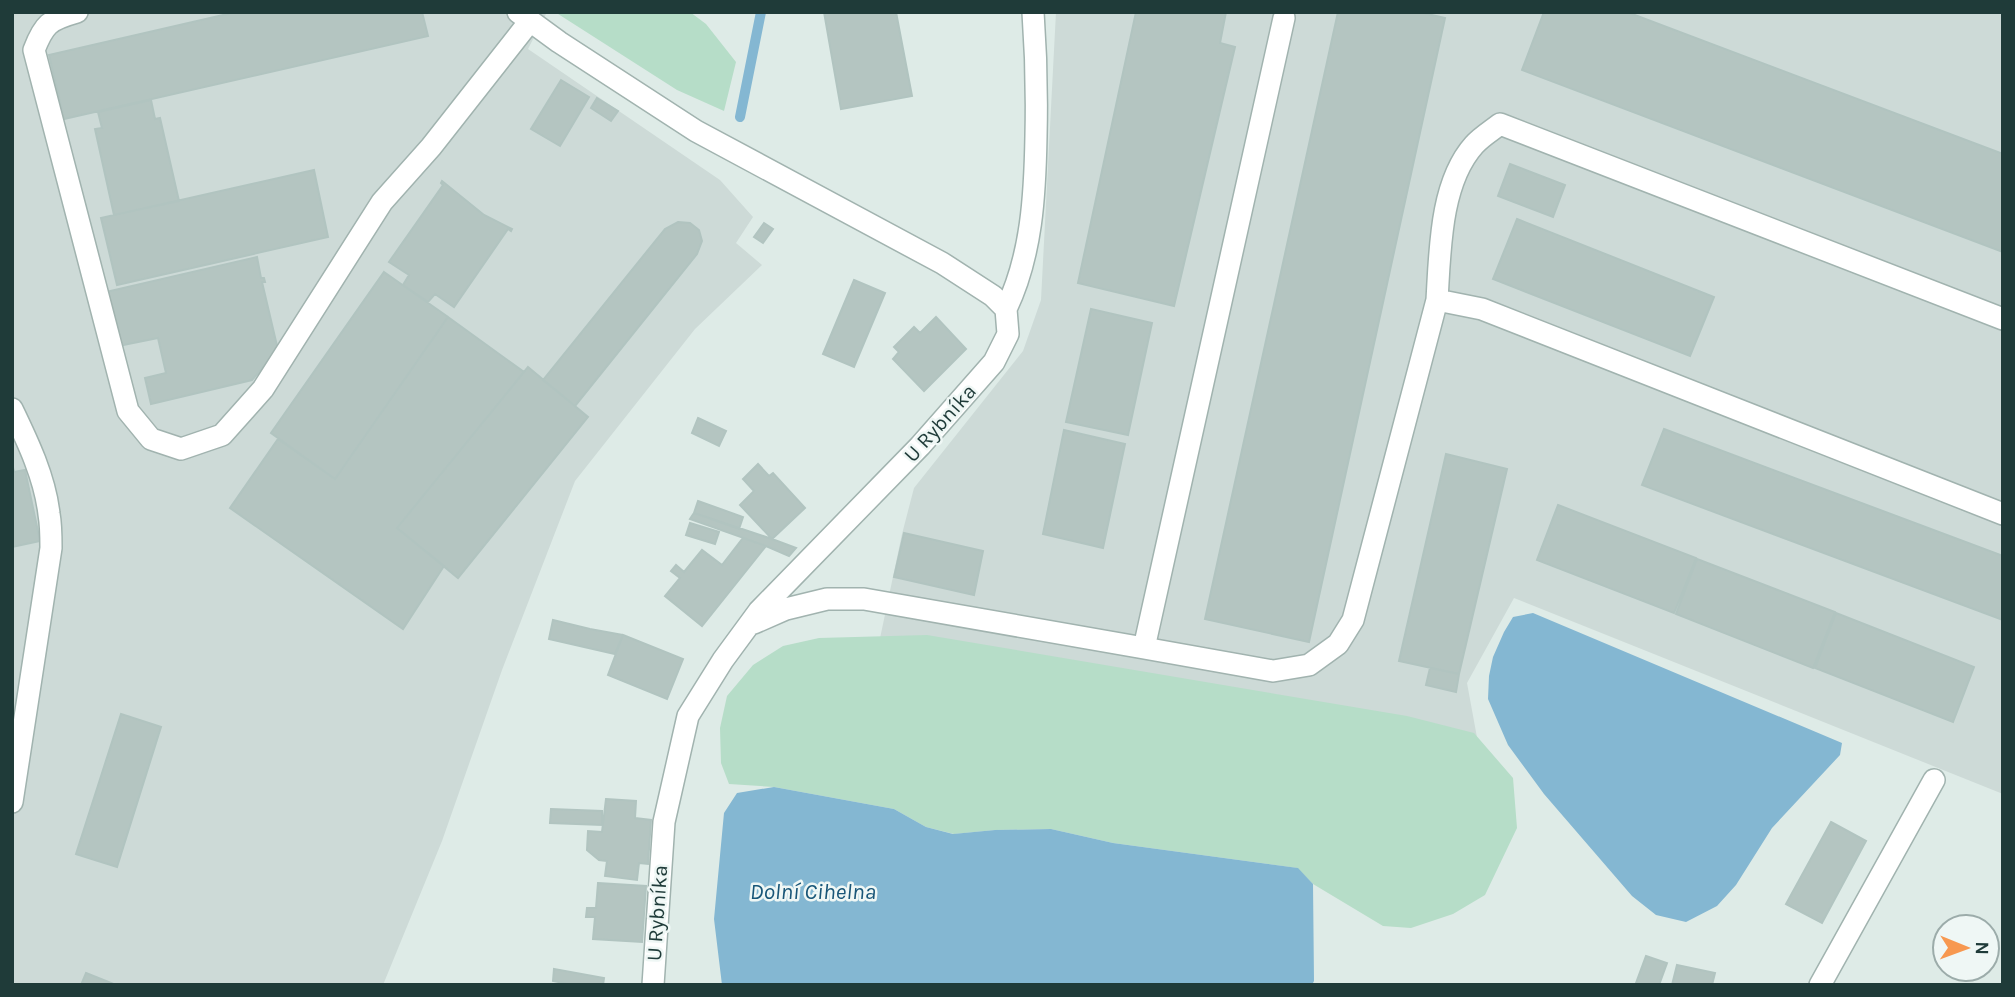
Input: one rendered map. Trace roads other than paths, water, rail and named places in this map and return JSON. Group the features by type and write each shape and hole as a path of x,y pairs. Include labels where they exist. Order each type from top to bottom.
{"street":[{"path":"76,12 58,17 42,30 34,50 128,411 151,439 181,449 222,435 263,389 382,202 431,147 524,17 696,131 942,263 993,296 1006,309"},
{"name":"U Rybníka","path":"653,985 664,822 688,716 758,611 920,446 993,362 1008,334 1006,309 1024,261 1035,183 1037,90 1033,12"},
{"path":"1144,648 1284,18"},
{"path":"747,626 786,609 827,599 864,599 1272,671 1309,664 1338,644 1353,620 1437,300 1441,236 1453,178 1474,145 1500,124 2003,320"},
{"path":"1437,300 1482,309 2003,514"},
{"path":"12,410 28,441 39,475 49,512 51,548 12,802"},
{"path":"1820,985 1934,780"}],"water":[{"path":"1533,613 1842,743 1840,755 1772,828 1736,885 1717,906 1686,922 1656,915 1632,896 1544,794 1508,745 1488,699 1489,676 1493,657 1513,617"},
{"name":"Dolní Cihelna","path":"774,787 894,809 926,827 953,834 1051,829 1113,843 1298,868 1313,884 1314,981 1312,985 722,985 714,919 724,813 737,793"}],"waterway":[{"path":"740,117 761,12"}]}
